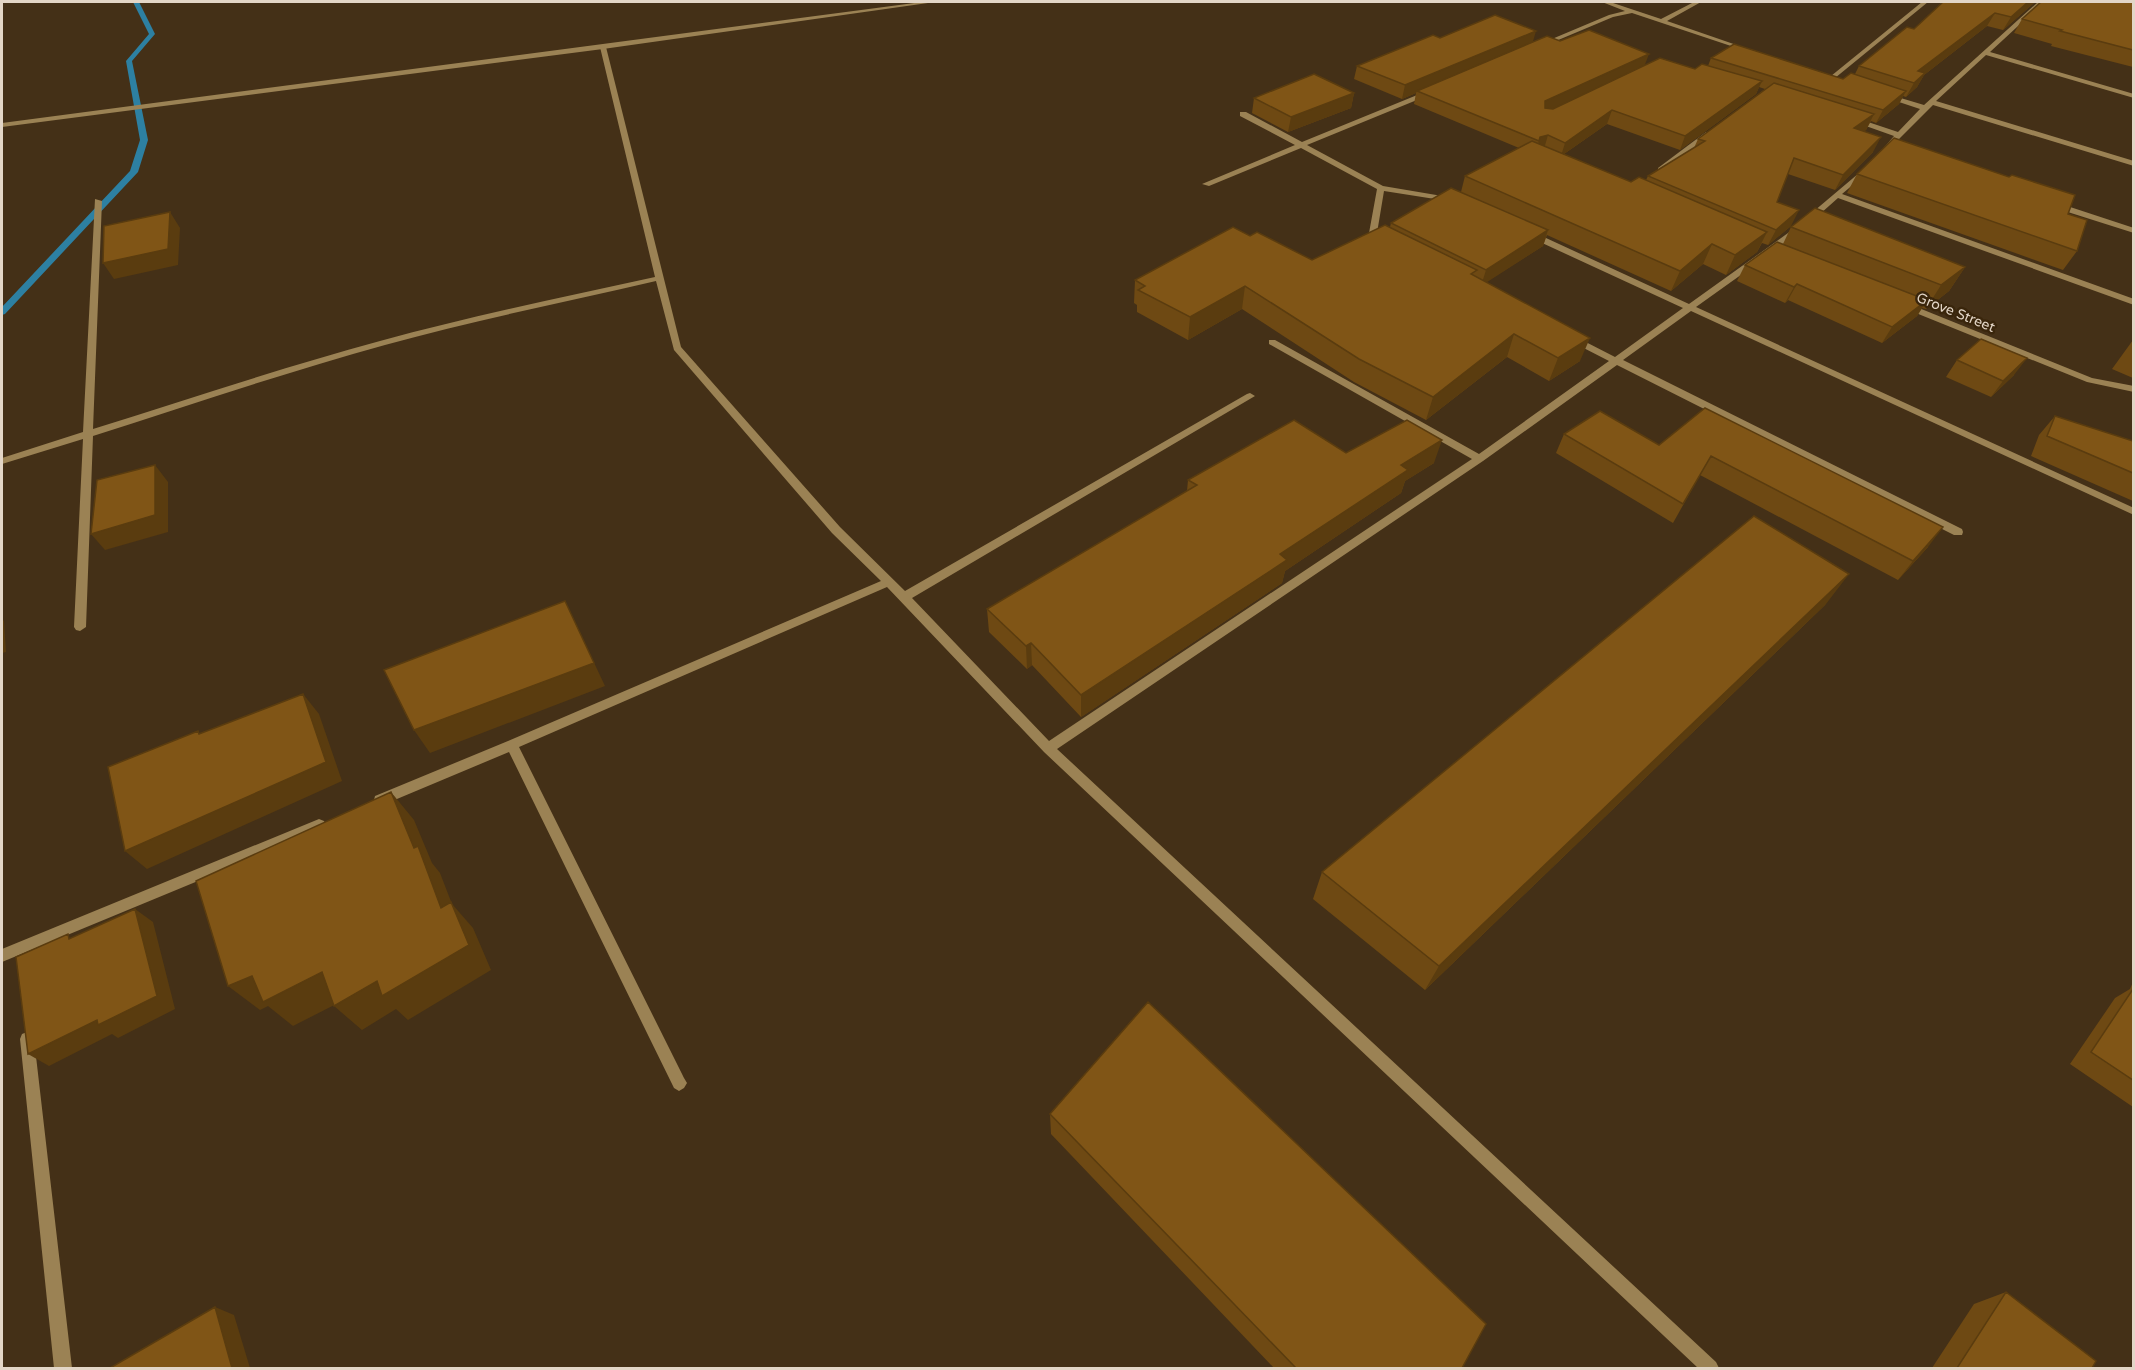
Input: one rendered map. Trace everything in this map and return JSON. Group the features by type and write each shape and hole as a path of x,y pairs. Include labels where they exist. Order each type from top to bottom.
{"street":[{"path":"2,125 932,2"},
{"path":"1605,2 1758,53"},
{"path":"1662,21 1698,2"},
{"path":"1833,77 1925,2"},
{"path":"1879,156 1929,105 2041,2"},
{"path":"1536,48 1611,16 1633,11"},
{"path":"603,47 677,348 836,530 904,597 1048,748 1710,1368"},
{"path":"1985,53 2133,96"},
{"path":"1823,74 1844,81"},
{"path":"1206,184 1439,89"},
{"path":"1875,91 2133,164"},
{"path":"1243,114 1381,188 1439,196 1467,205"},
{"path":"1843,117 1898,135"},
{"path":"1650,177 1718,128"},
{"path":"1887,149 1898,152"},
{"path":"1048,748 1479,459 1768,251 1838,195 1871,164"},
{"path":"1381,188 1373,233 1382,243 1392,248"},
{"path":"1838,195 2133,302"},
{"path":"80,627 98,201"},
{"path":"2044,201 2133,231"},
{"path":"1520,230 2133,512"},
{"path":"1758,246 1779,255"},
{"path":"2,461 295,368 393,340 461,322 660,278"},
{"name":"Grove Street","path":"1890,300 2090,380 2133,389"},
{"path":"1562,333 1958,531"},
{"path":"1272,342 1479,459"},
{"path":"904,597 1250,396"},
{"path":"369,805 512,746 888,582"},
{"path":"512,746 679,1083"},
{"path":"19,972 9,953 336,818"},
{"path":"26,1027 63,1368"}],"building":[{"path":"1943,2 2028,2 2011,17 1995,13 1918,71 1925,73 1914,83 1859,66 1907,27 1914,29"},
{"path":"2041,2 2133,2 2133,50 2022,19"},
{"path":"1495,15 1536,31 1405,85 1357,66 1433,35 1440,38"},
{"path":"1589,30 1649,54 1545,101 1545,108 1553,109 1660,58 1695,69 1702,64 1762,81 1685,136 1612,110 1565,143 1548,135 1540,137 1539,141 1417,91 1547,36 1560,41"},
{"path":"1734,44 1843,79 1851,73 1906,91 1883,110 1711,58"},
{"path":"1314,74 1354,93 1291,117 1254,98"},
{"path":"1774,83 1874,114 1854,128 1881,137 1843,175 1794,158 1777,202 1799,210 1776,230 1648,176 1705,141 1698,139"},
{"path":"1894,138 2009,177 2012,175 2075,195 2068,214 2087,220 2077,251 1857,174"},
{"path":"1532,141 1631,182 1639,177 1767,232 1735,255 1712,244 1680,271 1465,176"},
{"path":"1451,188 1548,230 1486,270 1391,223"},
{"path":"1815,208 1965,267 1941,285 1791,227"},
{"path":"170,212 168,249 103,263 104,226"},
{"path":"1385,225 1477,270 1471,274 1590,338 1558,358 1514,334 1433,397 1359,359 1245,286 1190,317 1138,290 1145,286 1135,280 1233,227 1250,236 1257,232 1312,260"},
{"path":"1777,242 1927,300 1892,327 1797,284 1794,287 1745,265"},
{"path":"1981,339 2027,358 2003,381 1957,360"},
{"path":"1705,408 1943,527 1913,561 1711,456 1683,504 1564,434 1600,411 1659,445"},
{"path":"2055,416 2133,441 2133,473 2047,436"},
{"path":"1294,420 1346,453 1407,420 1442,440 1401,465 1408,470 1280,554 1287,560 1081,695 1031,643 1026,646 987,609 1197,485 1188,480"},
{"path":"155,465 155,515 91,534 97,480"},
{"path":"1754,516 1849,574 1439,966 1322,872"},
{"path":"565,601 594,663 414,730 384,670"},
{"path":"303,694 326,762 125,851 108,767 198,731 199,734"},
{"path":"391,792 414,848 418,846 441,908 451,902 469,945 382,996 377,981 334,1006 322,972 263,1002 252,976 228,986 196,881"},
{"path":"135,909 157,996 98,1025 97,1020 28,1054 16,957 68,934 69,939"},
{"path":"2133,989 2133,1080 2091,1052"},
{"path":"1148,1002 1486,1324 1462,1368 1296,1368 1050,1114"},
{"path":"2006,1292 2096,1361 2092,1368 1957,1368"},
{"path":"215,1307 232,1368 110,1368"}],"waterway":[{"path":"2,312 134,172 144,140 129,61 152,34 136,2"}]}
